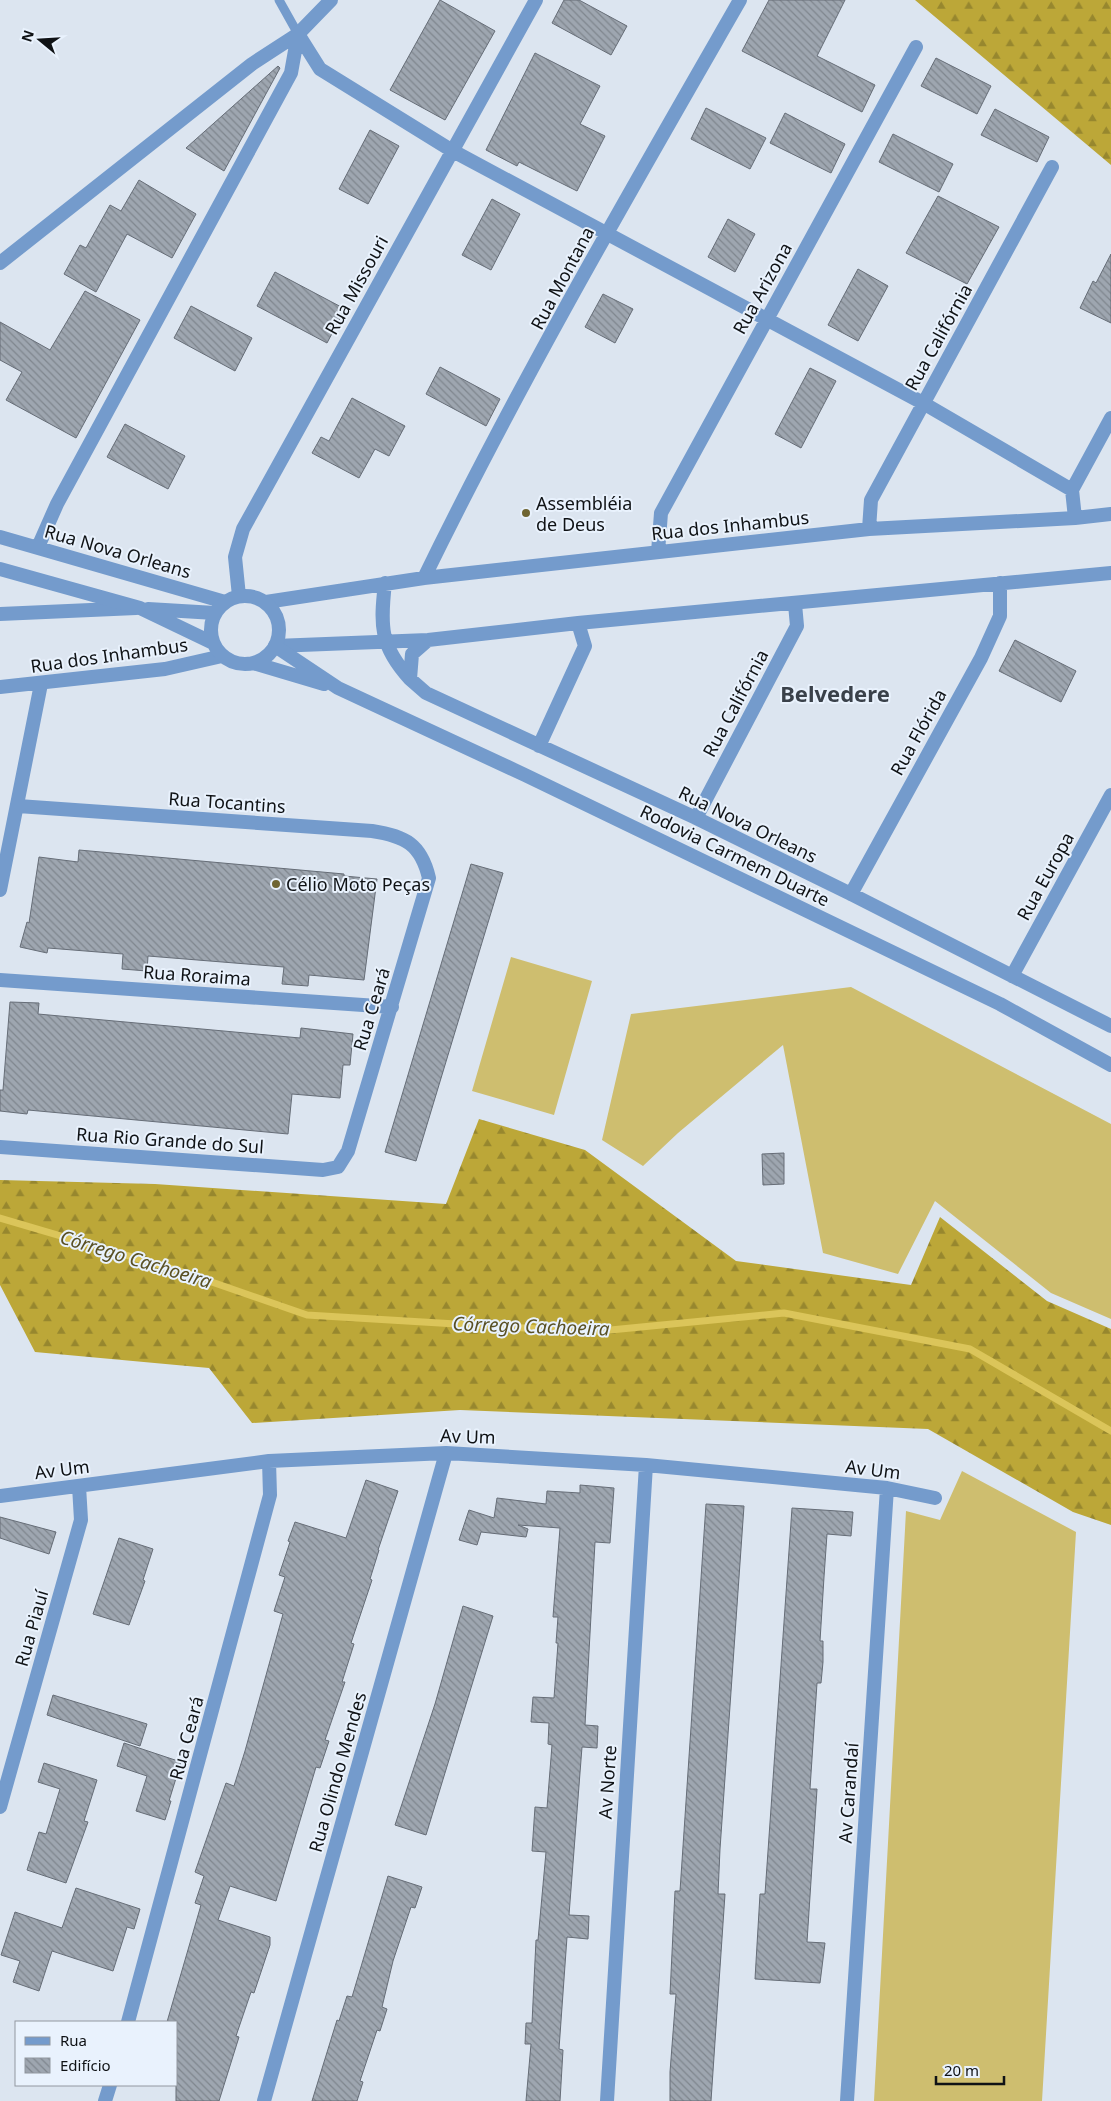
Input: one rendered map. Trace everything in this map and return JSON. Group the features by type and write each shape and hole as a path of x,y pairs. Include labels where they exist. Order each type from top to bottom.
{"street":[{"path":"0,263 252,64 298,34 331,0"},
{"name":"Rua Missouri","path":"239,596 235,557 242,529 536,0"},
{"name":"Rua Montana","path":"424,578 455,515 607,233 740,0"},
{"path":"298,34 320,69 451,150 923,403 1072,490"},
{"path":"38,547 58,504 290,73 298,34"},
{"name":"Rua Arizona","path":"658,552 660,513 916,47"},
{"name":"Rua Califórnia","path":"869,529 872,500 1052,167"},
{"path":"1075,518 1072,490 1111,418"},
{"name":"Rua dos Inhambus","path":"266,602 424,578 869,529 1075,518 1111,514"},
{"name":"Rua Nova Orleans","path":"0,537 225,602"},
{"path":"0,569 140,608 214,643"},
{"path":"275,646 428,640 578,623 1111,573"},
{"path":"385,583 382,615 385,642"},
{"name":"Rua Flórida","path":"851,894 981,658 1000,616 1000,583"},
{"path":"239,596 253,596 266,602 276,614 279,628 275,646 268,656 253,663 237,663 222,656 214,643 211,628 215,614 225,602 239,596"},
{"name":"Rua Califórnia","path":"696,818 797,626 795,604"},
{"path":"0,614 140,608 215,614"},
{"path":"538,746 585,646 578,623"},
{"path":"410,679 412,654 428,640"},
{"name":"Rua Nova Orleans","path":"385,642 394,661 426,693 696,818 851,894 1111,1026"},
{"name":"Rodovia Carmem Duarte","path":"275,646 338,688"},
{"name":"Rua dos Inhambus","path":"0,688 165,669 222,656"},
{"name":"Rodovia Carmem Duarte","path":"253,663 338,688 525,775 1000,1004 1111,1065"},
{"path":"0,890 41,684"},
{"name":"Rua Europa","path":"1012,976 1111,795"},
{"name":"Rua Tocantins","path":"18,806 372,831 395,835 410,843 424,859"},
{"name":"Rua Ceará","path":"338,1167 348,1151 429,878 424,859"},
{"name":"Rua Roraima","path":"0,980 392,1007"},
{"name":"Rua Rio Grande do Sul","path":"0,1147 323,1170 338,1167"},
{"name":"Av Um","path":"0,1496 269,1461 446,1453 646,1465 887,1488 935,1498"},
{"name":"Rua Olindo Mendes","path":"264,2101 446,1453"},
{"name":"Rua Ceará","path":"128,2021 270,1495 269,1461"},
{"name":"Av Norte","path":"607,2101 646,1465"},
{"name":"Rua Piauí","path":"0,1807 81,1520 79,1486"},
{"name":"Av Carandaí","path":"847,2101 887,1488"},
{"path":"105,2101 110,2086"}],"lane":[{"path":"279,0 298,34"}],"shaded area":[{"path":"511,957 592,981 554,1115 472,1091"},
{"path":"851,987 1111,1124 1111,1319 1051,1293 935,1201 898,1274 823,1253 783,1045 678,1133 643,1166 602,1140 631,1014"},
{"path":"962,1471 1076,1532 1042,2101 874,2101 906,1511 940,1520"}],"green space":[{"path":"915,0 1111,0 1111,165"},
{"path":"479,1119 585,1150 736,1261 911,1285 940,1217 1047,1301 1111,1329 1111,1525 1073,1512 928,1429 460,1410 252,1423 209,1368 35,1352 0,1285 0,1180 155,1184 446,1204"}],"building":[{"path":"440,0 495,31 445,120 390,90"},
{"path":"564,0 579,0 627,26 611,55 552,23"},
{"path":"769,0 845,0 817,56 875,85 862,112 742,51"},
{"path":"535,53 600,86 580,124 605,136 577,191 519,162 517,166 486,150"},
{"path":"936,58 991,86 977,114 921,86"},
{"path":"278,66 280,68 224,171 186,148"},
{"path":"706,108 766,138 750,169 691,139"},
{"path":"995,109 1049,137 1037,162 981,135"},
{"path":"785,113 845,144 831,173 770,143"},
{"path":"370,130 399,146 368,204 339,189"},
{"path":"893,134 953,164 939,192 879,162"},
{"path":"139,180 196,214 172,258 127,234 96,292 64,274 80,245 86,248 110,205 121,211"},
{"path":"938,196 999,227 967,284 906,253"},
{"path":"492,199 520,214 491,270 462,255"},
{"path":"728,219 755,234 735,272 708,257"},
{"path":"1111,254 1111,323 1080,308 1093,281 1096,283"},
{"path":"858,269 888,286 858,341 828,325"},
{"path":"275,272 345,309 327,343 257,306"},
{"path":"85,291 140,320 76,438 6,400 22,372 0,360 0,322 50,350"},
{"path":"603,294 633,309 615,343 585,327"},
{"path":"191,306 252,338 235,371 174,338"},
{"path":"440,367 500,399 486,426 426,394"},
{"path":"810,368 836,381 801,448 775,434"},
{"path":"352,398 405,426 389,456 375,449 359,478 312,453 321,437 329,441"},
{"path":"125,424 185,456 168,489 107,457"},
{"path":"1015,640 1076,671 1061,702 999,671"},
{"path":"79,850 344,874 344,876 377,879 364,980 309,975 308,986 282,984 284,967 148,956 147,971 122,969 123,954 48,948 47,953 20,947 27,922 29,923 39,857 78,862"},
{"path":"471,864 503,873 416,1161 385,1152"},
{"path":"10,1002 39,1003 38,1014 300,1038 301,1028 353,1034 350,1065 343,1065 340,1098 292,1094 288,1134 28,1110 27,1114 0,1111 0,1090 3,1090"},
{"path":"784,1153 784,1184 763,1185 762,1154"},
{"path":"366,1480 398,1491 378,1550 370,1579 372,1580 351,1643 354,1644 342,1682 345,1682 325,1740 329,1741 320,1768 316,1767 276,1901 230,1886 218,1920 270,1937 270,1945 254,1993 251,1992 236,2036 239,2037 219,2101 176,2101 176,2086 178,2086 178,2021 167,2021 201,1905 195,1903 204,1876 195,1872 226,1783 234,1786 245,1751 283,1614 274,1611 285,1577 279,1575 290,1542 288,1541 295,1522 346,1538"},
{"path":"580,1485 614,1488 610,1543 595,1542 585,1725 598,1726 597,1748 582,1747 569,1915 589,1916 588,1939 567,1937 559,2049 563,2050 560,2101 526,2101 531,2044 525,2044 526,2023 532,2023 536,1940 538,1940 546,1852 532,1851 535,1807 547,1808 552,1745 548,1744 549,1723 531,1722 533,1697 554,1698 558,1617 553,1617 560,1528 518,1525 528,1529 526,1537 481,1532 477,1545 459,1540 469,1510 494,1518 497,1498 546,1504 547,1491 580,1493"},
{"path":"706,1504 744,1506 720,1849 718,1894 725,1894 711,2101 670,2101 670,2072 676,1994 670,1994 675,1891 680,1891"},
{"path":"792,1508 853,1512 851,1536 827,1534 820,1641 823,1641 823,1662 821,1683 817,1683 810,1789 817,1789 807,1942 825,1943 820,1983 755,1979 760,1894 765,1894"},
{"path":"0,1517 56,1532 49,1554 0,1538"},
{"path":"119,1538 153,1549 143,1580 145,1581 129,1625 93,1614"},
{"path":"463,1606 493,1616 426,1835 395,1825 435,1704"},
{"path":"53,1695 147,1724 140,1746 47,1715"},
{"path":"124,1743 181,1762 165,1820 136,1811 147,1776 117,1766"},
{"path":"44,1763 97,1780 84,1821 88,1822 66,1883 27,1870 39,1832 46,1834 60,1789 38,1782"},
{"path":"388,1876 422,1887 415,1908 411,1907 393,1961 382,2007 387,2009 380,2031 377,2030 360,2081 363,2082 357,2101 312,2101 337,2020 339,2021 347,1996 352,1997"},
{"path":"76,1888 140,1909 134,1929 127,1927 113,1971 52,1951 39,1991 13,1982 20,1961 1,1955 15,1912 62,1928"}],"waterway":[{"name":"Córrego Cachoeira","path":"0,1218 180,1271 307,1315 590,1332 784,1313 970,1349 1111,1431"}],"place":[{"name":"Assembléia de Deus","path":"526,513"},
{"name":"Célio Moto Peças","path":"276,884"}],"district":[{"name":"Belvedere","path":"835,693"}]}
